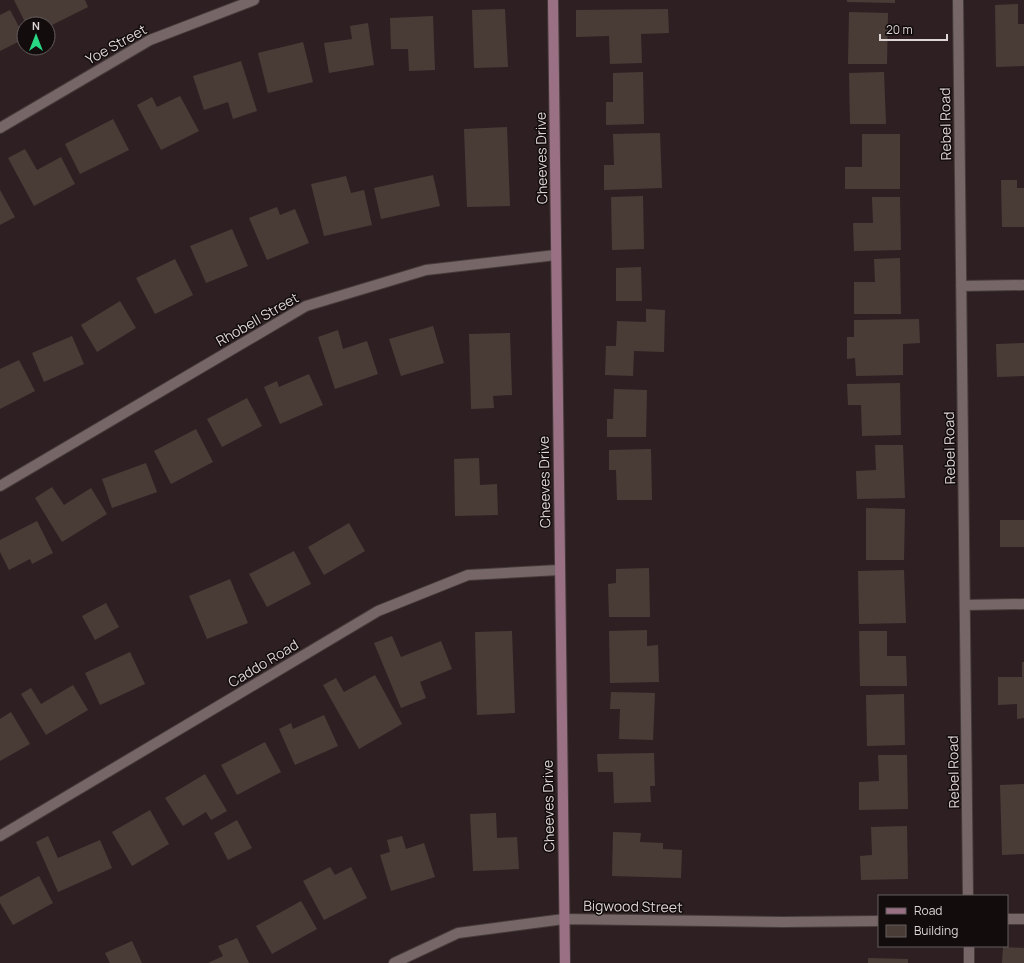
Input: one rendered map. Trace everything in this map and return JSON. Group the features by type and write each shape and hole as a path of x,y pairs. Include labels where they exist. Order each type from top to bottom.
{"street":[{"name":"Yoe Street","path":"0,128 150,40 254,0"},
{"name":"Cheeves Drive","path":"553,0 564,963"},
{"name":"Rebel Road","path":"958,0 968,895"},
{"name":"Rhobell Street","path":"0,486 306,306 426,270 556,255"},
{"path":"961,286 1024,285"},
{"name":"Caddo Road","path":"0,836 378,611 468,575 559,570"},
{"path":"965,605 1024,604"},
{"name":"Bigwood Street","path":"394,963 458,933 564,919 776,922 878,921"},
{"path":"1008,919 1024,919"},
{"path":"969,947 969,963"}],"building":[{"path":"14,0 85,0 88,7 56,23 56,16 22,16"},
{"path":"847,0 895,0 895,3 847,2"},
{"path":"1018,4 1018,24 1024,24 1024,66 996,67 995,5"},
{"path":"505,9 508,67 474,68 472,10"},
{"path":"668,9 669,33 641,34 642,63 610,64 609,36 576,37 576,10"},
{"path":"10,10 16,21 16,43 0,51 0,15"},
{"path":"849,12 888,13 887,64 848,64"},
{"path":"433,16 435,70 409,71 408,49 391,49 390,18"},
{"path":"368,23 374,65 329,73 324,43 352,39 350,26"},
{"path":"303,42 313,82 268,93 258,53"},
{"path":"241,61 257,111 233,119 228,102 204,110 193,76"},
{"path":"643,72 644,124 606,125 606,102 613,102 613,73"},
{"path":"884,72 886,124 850,124 849,73"},
{"path":"180,96 199,131 161,150 137,105 152,97 157,107"},
{"path":"113,119 129,150 80,174 65,144"},
{"path":"507,127 510,206 467,207 464,129"},
{"path":"660,133 662,188 604,190 604,165 614,165 613,134"},
{"path":"862,134 900,134 900,189 845,189 845,167 862,167"},
{"path":"25,149 37,170 61,157 75,184 34,206 8,158"},
{"path":"433,175 440,206 381,219 374,188"},
{"path":"346,176 351,193 364,190 372,225 324,236 311,184"},
{"path":"1001,180 1017,180 1017,188 1024,188 1024,227 1002,227"},
{"path":"0,190 15,217 0,225"},
{"path":"643,196 644,249 612,250 611,197"},
{"path":"872,197 900,197 901,250 854,251 853,223 873,223"},
{"path":"277,207 280,215 295,209 309,243 267,260 249,218"},
{"path":"232,229 248,266 206,283 190,246"},
{"path":"900,258 901,314 854,314 854,282 875,282 874,259"},
{"path":"175,259 193,295 155,314 136,278"},
{"path":"641,267 642,301 616,301 616,268"},
{"path":"120,301 136,328 97,352 81,325"},
{"path":"646,309 665,310 664,352 634,351 633,376 605,375 606,346 616,346 617,321 646,322"},
{"path":"919,319 920,343 903,344 903,375 856,376 855,358 847,359 847,337 854,337 854,320"},
{"path":"433,326 444,363 401,376 389,339"},
{"path":"338,330 343,349 367,341 378,374 335,389 318,337"},
{"path":"510,333 512,395 493,396 494,408 471,409 469,334"},
{"path":"72,336 84,364 44,382 32,353"},
{"path":"1024,343 1024,376 997,377 996,344"},
{"path":"19,360 35,391 0,409 0,369"},
{"path":"309,374 323,405 280,424 264,387 277,381 279,387"},
{"path":"900,383 901,435 862,436 861,405 848,405 847,384"},
{"path":"614,389 647,390 646,437 607,437 607,419 613,419"},
{"path":"247,398 262,426 222,447 207,419"},
{"path":"196,429 213,462 171,484 154,451"},
{"path":"875,445 903,445 905,498 857,499 856,471 876,470"},
{"path":"651,449 652,500 617,500 616,470 609,470 609,450"},
{"path":"479,458 480,485 497,484 498,515 455,516 454,459"},
{"path":"146,463 157,492 112,508 102,479"},
{"path":"52,487 64,505 91,488 107,514 62,542 35,498"},
{"path":"866,508 905,509 904,560 866,560"},
{"path":"1000,520 1024,520 1024,547 1000,547"},
{"path":"37,521 53,553 32,564 30,559 9,570 0,552 0,540"},
{"path":"349,523 365,551 324,575 308,547"},
{"path":"294,551 311,584 267,607 249,574"},
{"path":"649,568 650,617 609,617 608,584 616,583 616,569"},
{"path":"904,570 906,623 859,624 858,571"},
{"path":"230,579 248,623 207,639 189,596"},
{"path":"106,603 119,627 95,640 82,616"},
{"path":"647,630 647,646 658,645 659,682 610,683 609,631"},
{"path":"512,631 515,713 477,715 475,632"},
{"path":"859,631 887,631 887,656 906,656 907,686 860,686"},
{"path":"392,636 401,657 441,641 452,669 420,682 426,698 401,708 374,643"},
{"path":"130,652 145,684 100,705 85,673"},
{"path":"1022,662 1024,662 1024,718 1017,719 1017,704 998,705 998,677 1022,677"},
{"path":"375,675 402,724 359,749 323,685 336,678 344,692"},
{"path":"73,685 88,710 46,735 21,694 31,688 41,704"},
{"path":"611,692 655,693 653,740 619,739 620,709 610,709"},
{"path":"904,694 905,745 867,746 866,695"},
{"path":"11,712 30,744 0,761 0,719"},
{"path":"324,715 338,746 295,765 279,729 291,723 293,729"},
{"path":"265,742 281,772 237,795 221,765"},
{"path":"654,753 655,786 650,786 651,802 614,803 613,772 598,772 597,754"},
{"path":"878,755 907,755 908,809 859,810 859,782 879,781"},
{"path":"205,774 227,811 211,820 206,812 183,826 165,798"},
{"path":"1024,784 1024,854 1002,855 1000,785"},
{"path":"150,810 169,844 132,866 112,832"},
{"path":"496,813 497,838 517,837 519,869 473,871 470,814"},
{"path":"237,820 252,848 228,860 214,833"},
{"path":"907,826 908,879 861,880 860,856 872,855 871,827"},
{"path":"613,832 641,833 640,842 663,843 663,849 682,850 681,878 612,876"},
{"path":"48,836 58,858 100,840 112,868 58,892 36,842"},
{"path":"402,836 406,849 424,843 435,877 391,891 380,855 390,852 387,840"},
{"path":"330,867 335,875 351,867 367,898 324,920 303,881"},
{"path":"39,876 53,903 13,925 0,903 0,897"},
{"path":"301,901 317,929 272,954 256,926"},
{"path":"237,938 249,963 208,963 223,956 218,946"},
{"path":"132,941 142,963 110,963 105,953"},
{"path":"1003,947 1024,948 1024,963 1002,963"},
{"path":"868,958 908,959 908,963 868,963"}]}
